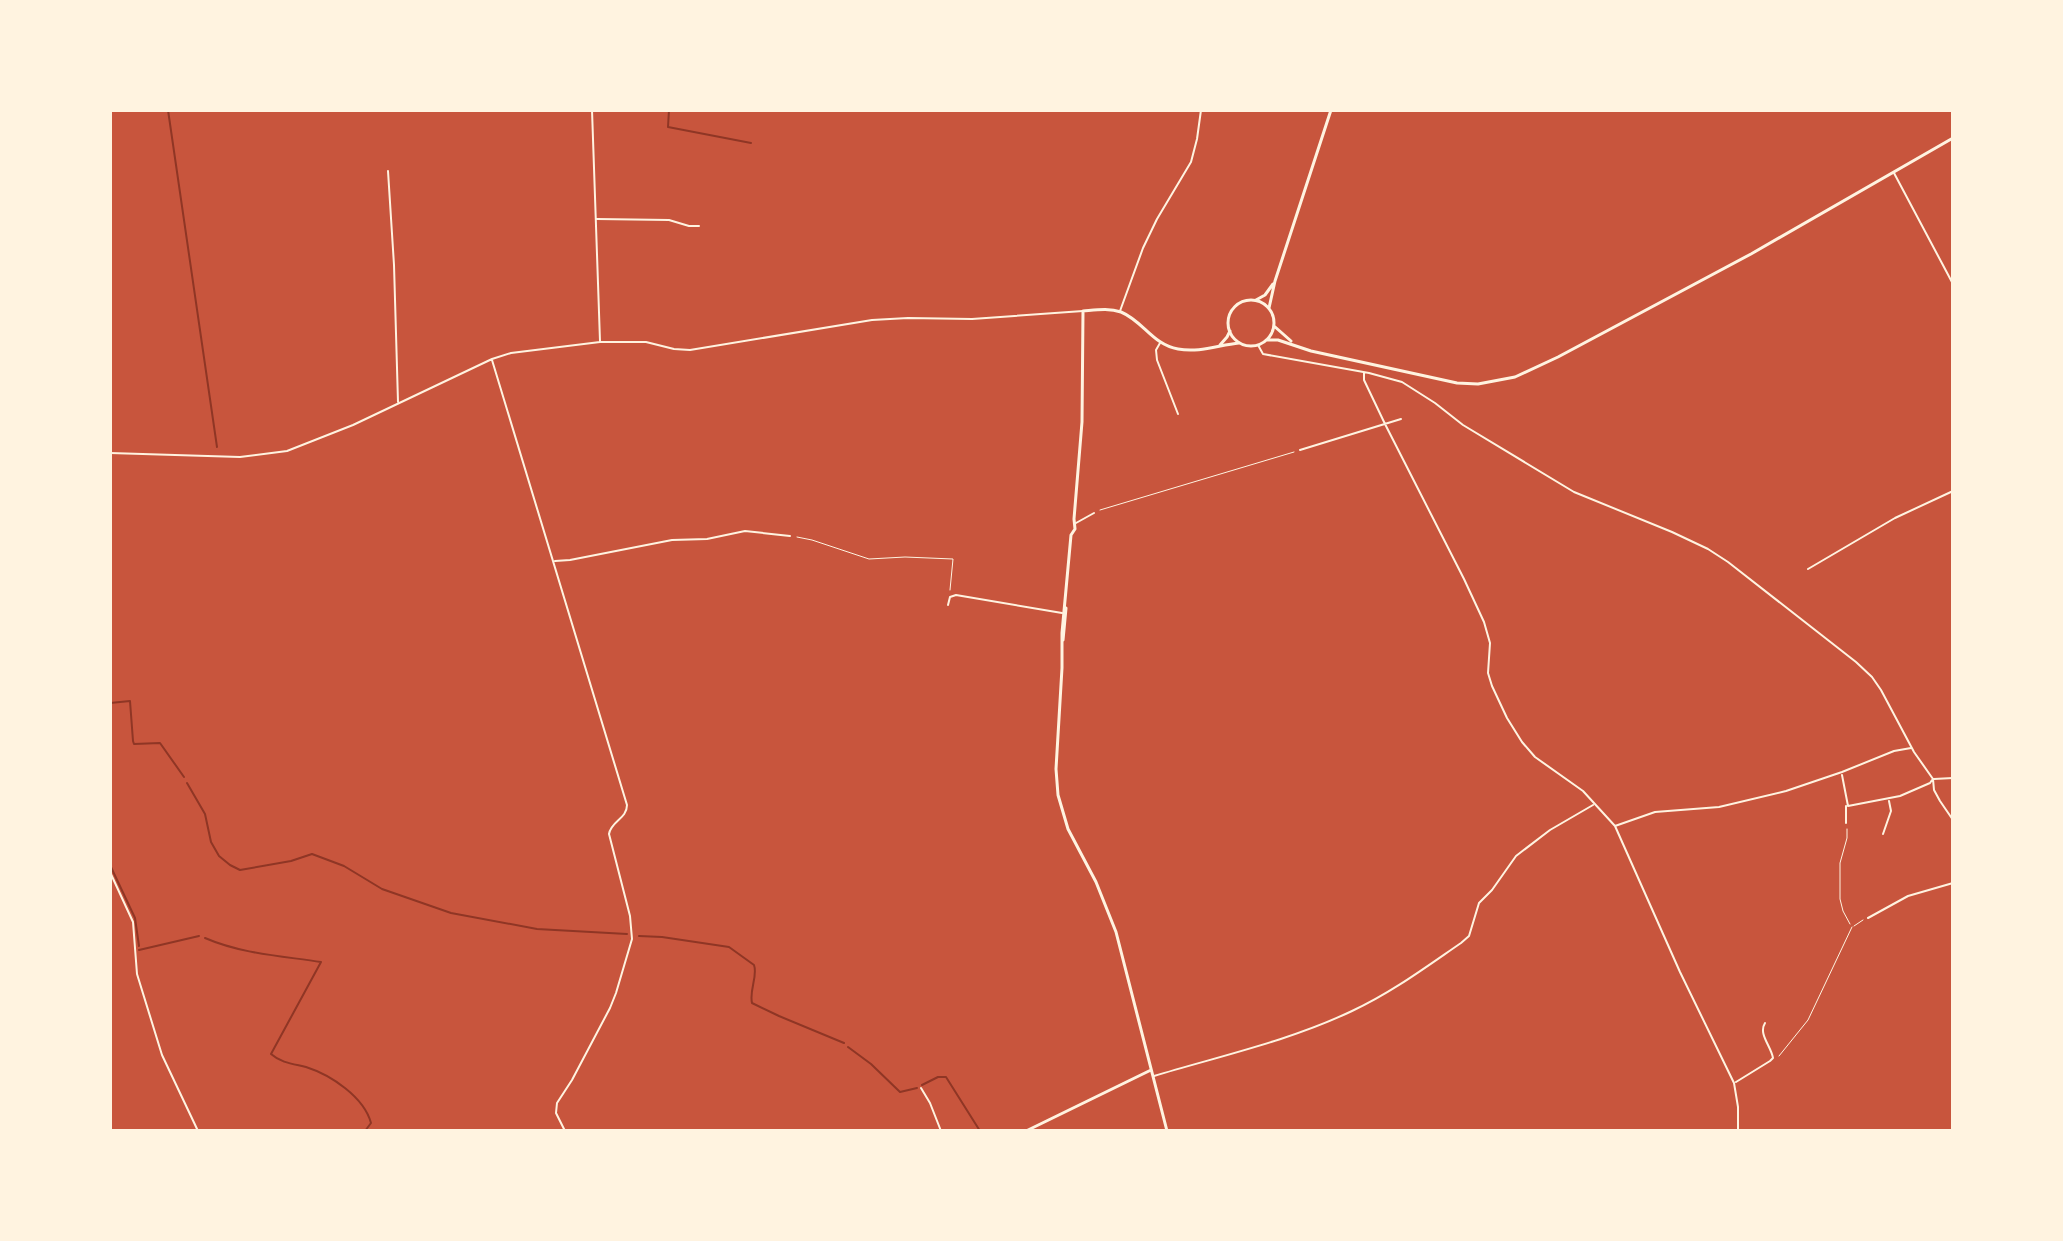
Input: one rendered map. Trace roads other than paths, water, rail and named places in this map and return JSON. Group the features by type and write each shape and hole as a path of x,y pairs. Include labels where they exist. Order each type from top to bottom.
{"street":[{"path":"592,110 600,342"},
{"path":"1120,312 1150,233 1191,162 1201,110"},
{"path":"1269,308 1331,110"},
{"path":"1266,340 1278,340 1311,351 1457,383 1478,384 1515,377 1751,254 1953,138"},
{"path":"388,171 398,404"},
{"path":"1894,173 1953,284"},
{"path":"596,219 658,219 699,226"},
{"path":"1255,301 1265,295 1275,281"},
{"path":"110,453 240,457 275,454 309,444 492,359 511,353 600,342 646,342 690,350 898,318 972,319 1111,310 1133,319 1160,343 1185,350 1239,343 1258,345 1266,340 1274,326 1269,308 1255,301 1244,301 1234,308 1228,321 1230,331 1239,343"},
{"path":"1076,523 1082,422 1083,311"},
{"path":"1274,326 1294,344"},
{"path":"1217,348 1230,331"},
{"path":"1160,343 1156,350 1157,360 1178,414"},
{"path":"1258,345 1262,353 1364,372 1408,385 1463,425 1581,496 1672,532 1728,562 1864,669 1881,690 1953,820"},
{"path":"492,359 627,805 625,813 609,834 630,916 632,939 610,1008 557,1103 556,1113 565,1131"},
{"path":"1364,372 1364,380 1385,424 1484,622 1490,643 1488,673 1507,718 1535,757 1583,791 1615,826 1734,1083 1738,1131"},
{"path":"1300,450 1401,419"},
{"path":"1808,569 1895,518 1953,491"},
{"path":"1062,644 1066,626 1071,535 1076,523 1094,513"},
{"path":"554,561 672,540 702,539 745,531 790,536"},
{"path":"948,605 950,597 956,595 1063,613"},
{"path":"1066,605 1063,613 1056,769 1060,803 1068,829 1113,922 1167,1131"},
{"path":"1615,826 1655,812 1743,802 1806,785 1894,751 1912,748"},
{"path":"1842,772 1848,806 1846,823"},
{"path":"1848,806 1900,796 1933,779 1953,778"},
{"path":"1883,834 1891,811 1889,799"},
{"path":"1154,1076 1331,1021 1377,997 1469,936 1479,903 1516,856 1550,830 1594,804"},
{"path":"110,872 131,918 140,989 162,1055 198,1131"},
{"path":"1868,918 1908,896 1953,883"},
{"path":"1734,1083 1773,1058 1762,1033 1765,1023"},
{"path":"1026,1131 1151,1070"},
{"path":"921,1088 941,1131"}],"waterway":[{"path":"168,110 217,447"},
{"path":"669,110 668,127 751,143"},
{"path":"110,703 130,701 134,744 160,743 184,777"},
{"path":"187,783 205,814 211,842 219,856 240,870 312,854 344,866 382,889 451,913 537,929 627,934"},
{"path":"110,865 135,918 139,946"},
{"path":"139,950 199,936"},
{"path":"639,936 729,947 754,965 752,1003 844,1043"},
{"path":"205,938 248,951 321,962 271,1054 316,1071 345,1088 367,1113 371,1123 365,1131"},
{"path":"848,1047 900,1092 917,1088"},
{"path":"922,1085 938,1077 946,1077 980,1131"}]}
